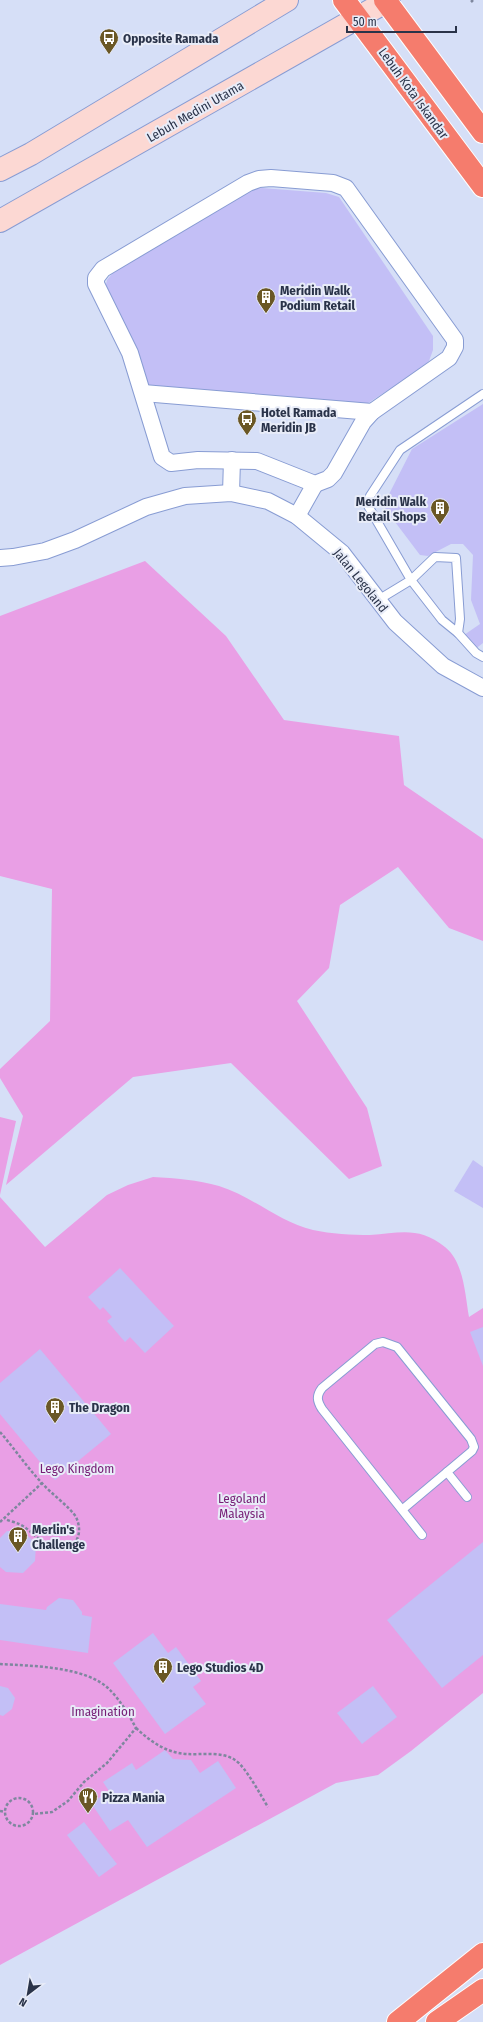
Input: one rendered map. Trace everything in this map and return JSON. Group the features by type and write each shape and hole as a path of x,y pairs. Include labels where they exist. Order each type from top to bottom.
{"highway":[{"name":"Lebuh Kota Iskandar","path":"344,0 359,18 483,186"},
{"path":"387,0 483,132"},
{"path":"398,2022 483,1954"},
{"path":"437,2022 483,1990"}],"main road":[{"path":"0,170 31,154 287,0"},
{"name":"Lebuh Medini Utama","path":"0,220 359,18 387,0"}],"street":[{"path":"297,516 315,484 328,479 334,473 363,422 372,412 448,358 455,347 455,340 351,193 340,184 271,178 259,179 241,187 99,273 96,278 97,290 130,353 143,393 159,452 166,461 176,463 198,460 257,462 315,484"},
{"path":"143,393 372,412"},
{"path":"231,493 232,460"},
{"name":"Jalan Legoland","path":"0,558 45,551 75,540 146,507 185,496 231,493 268,501 297,516 342,553 395,622 443,666 483,688"}],"lane":[{"path":"483,394 400,450 370,496 367,504 411,580 442,620 458,633 476,653 483,657"},
{"path":"378,600 411,580 435,557 456,558 460,619 458,633"},
{"path":"403,1509 472,1451 474,1447 471,1439 397,1347 383,1342 375,1344 322,1388 318,1393 318,1399 322,1409 403,1509 422,1535"},
{"path":"447,1472 467,1497"}],"path":[{"path":"0,1432 42,1483 75,1516 80,1532 78,1539 64,1548 56,1548 38,1539 20,1524 4,1519"},
{"path":"0,1522 42,1483"},
{"path":"0,1664 65,1669 94,1680 109,1689 136,1728 158,1746 184,1754 221,1755 235,1760 268,1808"},
{"path":"34,1814 52,1812 68,1801 84,1782 107,1763 136,1728"},
{"path":"20,1798 28,1801 33,1807 34,1814 31,1821 25,1826 17,1827 8,1821 5,1812 8,1803 14,1799 20,1798"},
{"path":"0,1811 5,1812"}],"green space":[{"path":"145,561 226,636 284,720 399,736 404,785 483,839 483,941 449,928 398,867 340,905 329,968 297,1001 367,1108 382,1166 349,1179 231,1063 133,1077 6,1185 23,1116 0,1078 0,1069 50,1021 52,889 0,876 0,616"},
{"path":"0,1117 16,1121 0,1195"},
{"name":"Legoland Malaysia","path":"153,1177 203,1182 219,1186 243,1196 289,1221 313,1230 356,1235 400,1232 418,1233 436,1240 451,1253 463,1279 469,1317 483,1308 483,1693 411,1751 378,1775 336,1783 0,1965 0,1197 45,1247 107,1195 128,1185"}],"building":[{"name":"Meridin Walk Podium Retail","path":"262,188 326,193 339,197 433,336 433,350 429,361 419,370 362,407 155,392 145,385 104,293 107,280 115,270 251,190"},
{"name":"Meridin Walk Retail Shops","path":"483,404 483,643 474,650 464,635 480,624 471,600 473,555 463,544 451,544 428,556 420,555 383,506 412,449"},
{"path":"473,1160 483,1167 483,1208 454,1191"},
{"path":"120,1268 174,1326 145,1353 130,1337 125,1342 107,1321 112,1317 103,1307 100,1310 88,1297"},
{"path":"483,1327 483,1366 470,1332"},
{"name":"The Dragon","path":"40,1349 111,1434 55,1480 0,1414 0,1383"},
{"name":"Merlin's Challenge","path":"7,1531 24,1532 36,1544 35,1561 23,1573 6,1572 0,1567 0,1538"},
{"path":"483,1542 483,1655 442,1688 387,1620"},
{"path":"59,1598 73,1600 82,1612 82,1615 92,1617 88,1653 0,1640 0,1604 46,1610 47,1607"},
{"name":"Lego Studios 4D","path":"153,1633 168,1653 176,1647 201,1681 193,1687 206,1704 165,1734 113,1663"},
{"path":"0,1686 8,1688 15,1698 12,1709 3,1716 0,1715"},
{"path":"373,1686 397,1717 362,1744 337,1713"},
{"path":"165,1750 173,1759 191,1760 200,1773 218,1761 236,1788 147,1847 128,1820 110,1831 91,1803 109,1791 103,1782 132,1763 136,1770"},
{"path":"84,1822 117,1864 99,1877 67,1835"}],"place":[{"name":"Opposite Ramada","path":"109,55"},
{"name":"Meridin Walk Podium Retail","path":"266,314"},
{"name":"Hotel Ramada Meridin JB","path":"247,436"},
{"name":"Meridin Walk Retail Shops","path":"440,525"},
{"name":"The Dragon","path":"55,1424"},
{"name":"Merlin's Challenge","path":"18,1553"},
{"name":"Lego Studios 4D","path":"163,1684"},
{"name":"Pizza Mania","path":"88,1814"}],"park label":[{"name":"Lego Kingdom","path":"77,1468"},
{"name":"Imagination","path":"103,1711"}]}
